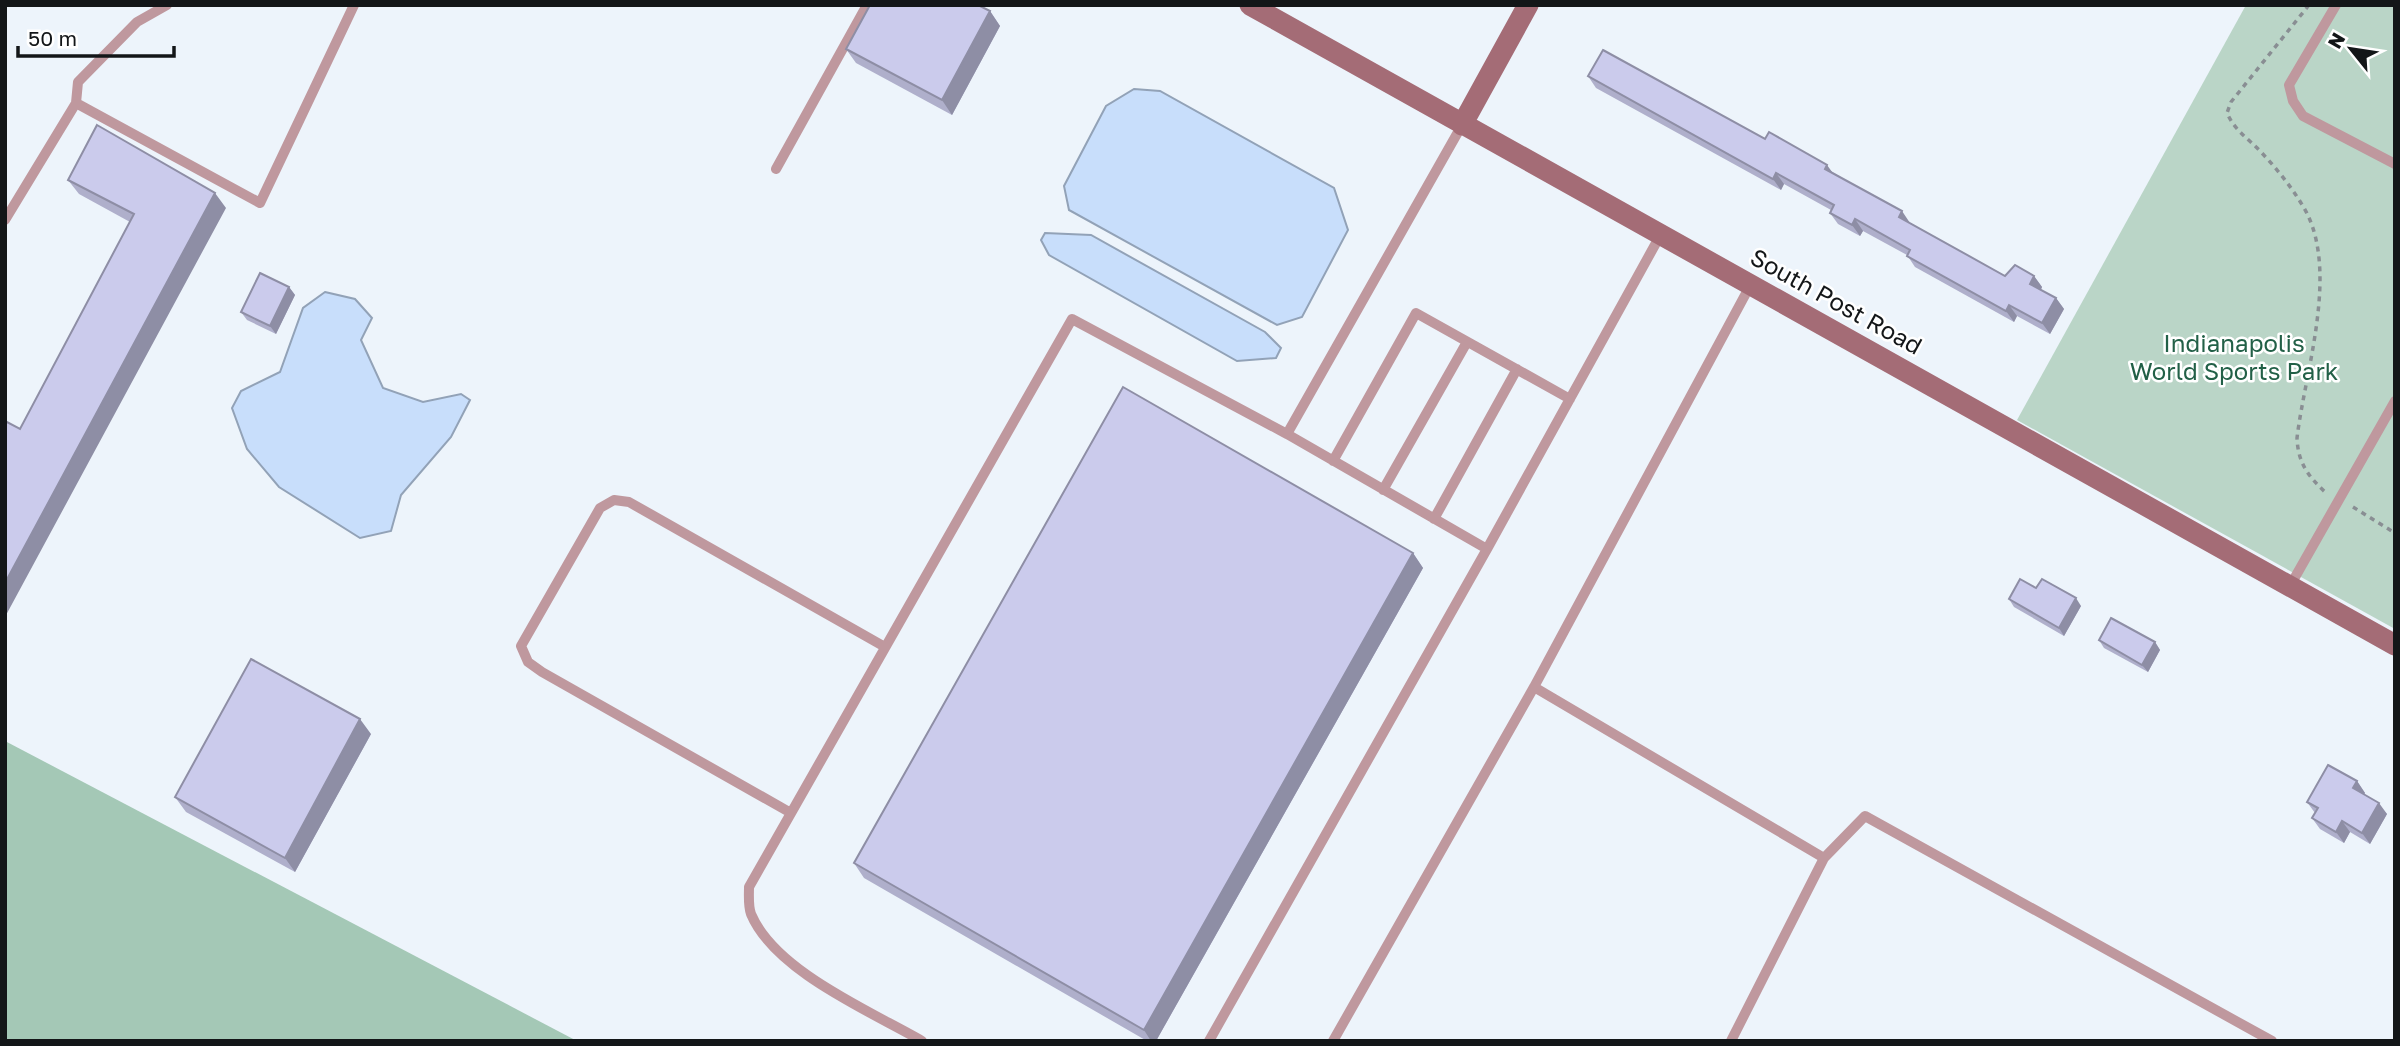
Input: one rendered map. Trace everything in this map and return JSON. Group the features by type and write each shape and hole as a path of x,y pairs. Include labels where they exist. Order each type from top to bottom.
{"main road":[{"name":"South Post Road","path":"1251,5 2395,645"},
{"path":"1462,125 1528,5"}],"lane":[{"path":"5,220 76,103 78,82 137,22 167,5"},
{"path":"76,103 260,203 354,5"},
{"path":"776,169 867,5"},
{"path":"2336,5 2289,85 2293,101 2303,116 2395,164"},
{"path":"1287,434 1462,125"},
{"path":"1209,1041 1487,549 1661,234"},
{"path":"1333,1041 1534,687 1751,284"},
{"path":"1332,461 1416,313 1570,399"},
{"path":"922,1041 813,978 782,953 750,912 749,887 1072,319 1287,434 1487,549"},
{"path":"1383,490 1467,342"},
{"path":"1434,519 1517,369"},
{"path":"2290,586 2395,401"},
{"path":"791,813 541,672 528,662 521,646 600,508 614,500 629,502 885,647"},
{"path":"1534,687 1824,858"},
{"path":"1731,1041 1824,858 1865,816 2272,1041"}],"path":[{"path":"2309,5 2231,102 2227,113 2234,129 2261,152 2292,188 2315,230 2318,307 2297,438 2298,458 2324,491"},
{"path":"2345,503 2395,533"}],"green space":[{"name":"Indianapolis World Sports Park","path":"2246,5 2395,5 2395,629 2017,420"},
{"path":"5,741 577,1041 5,1041"}],"water":[{"path":"1134,89 1160,91 1334,188 1348,230 1302,317 1277,325 1069,210 1064,186 1106,106"},
{"path":"1045,233 1091,235 1265,332 1281,348 1276,358 1237,361 1049,255 1041,240"},
{"path":"325,292 355,299 372,318 361,340 383,388 423,402 461,394 470,400 451,437 401,495 391,531 360,538 279,487 247,449 232,408 241,391 280,372 303,308"}],"building":[{"path":"870,5 978,5 990,11 942,100 846,49"},
{"path":"1603,50 1765,139 1769,132 1827,165 1825,169 1902,211 1899,217 2005,276 2015,265 2034,276 2030,284 2056,298 2042,323 2009,305 2006,311 1907,256 1910,250 1855,219 1852,225 1830,213 1834,205 1776,173 1773,179 1588,76"},
{"path":"97,125 215,193 5,583 5,421 20,429 134,214 68,180"},
{"path":"260,273 289,287 270,326 241,312"},
{"path":"1123,387 1413,553 1144,1030 854,863"},
{"path":"2020,579 2036,588 2042,579 2076,598 2059,628 2009,599"},
{"path":"2111,618 2155,642 2142,665 2099,640"},
{"path":"251,659 360,719 285,858 175,797"},
{"path":"2328,765 2357,781 2353,788 2379,803 2362,833 2342,821 2336,832 2312,818 2318,808 2307,802"}]}
